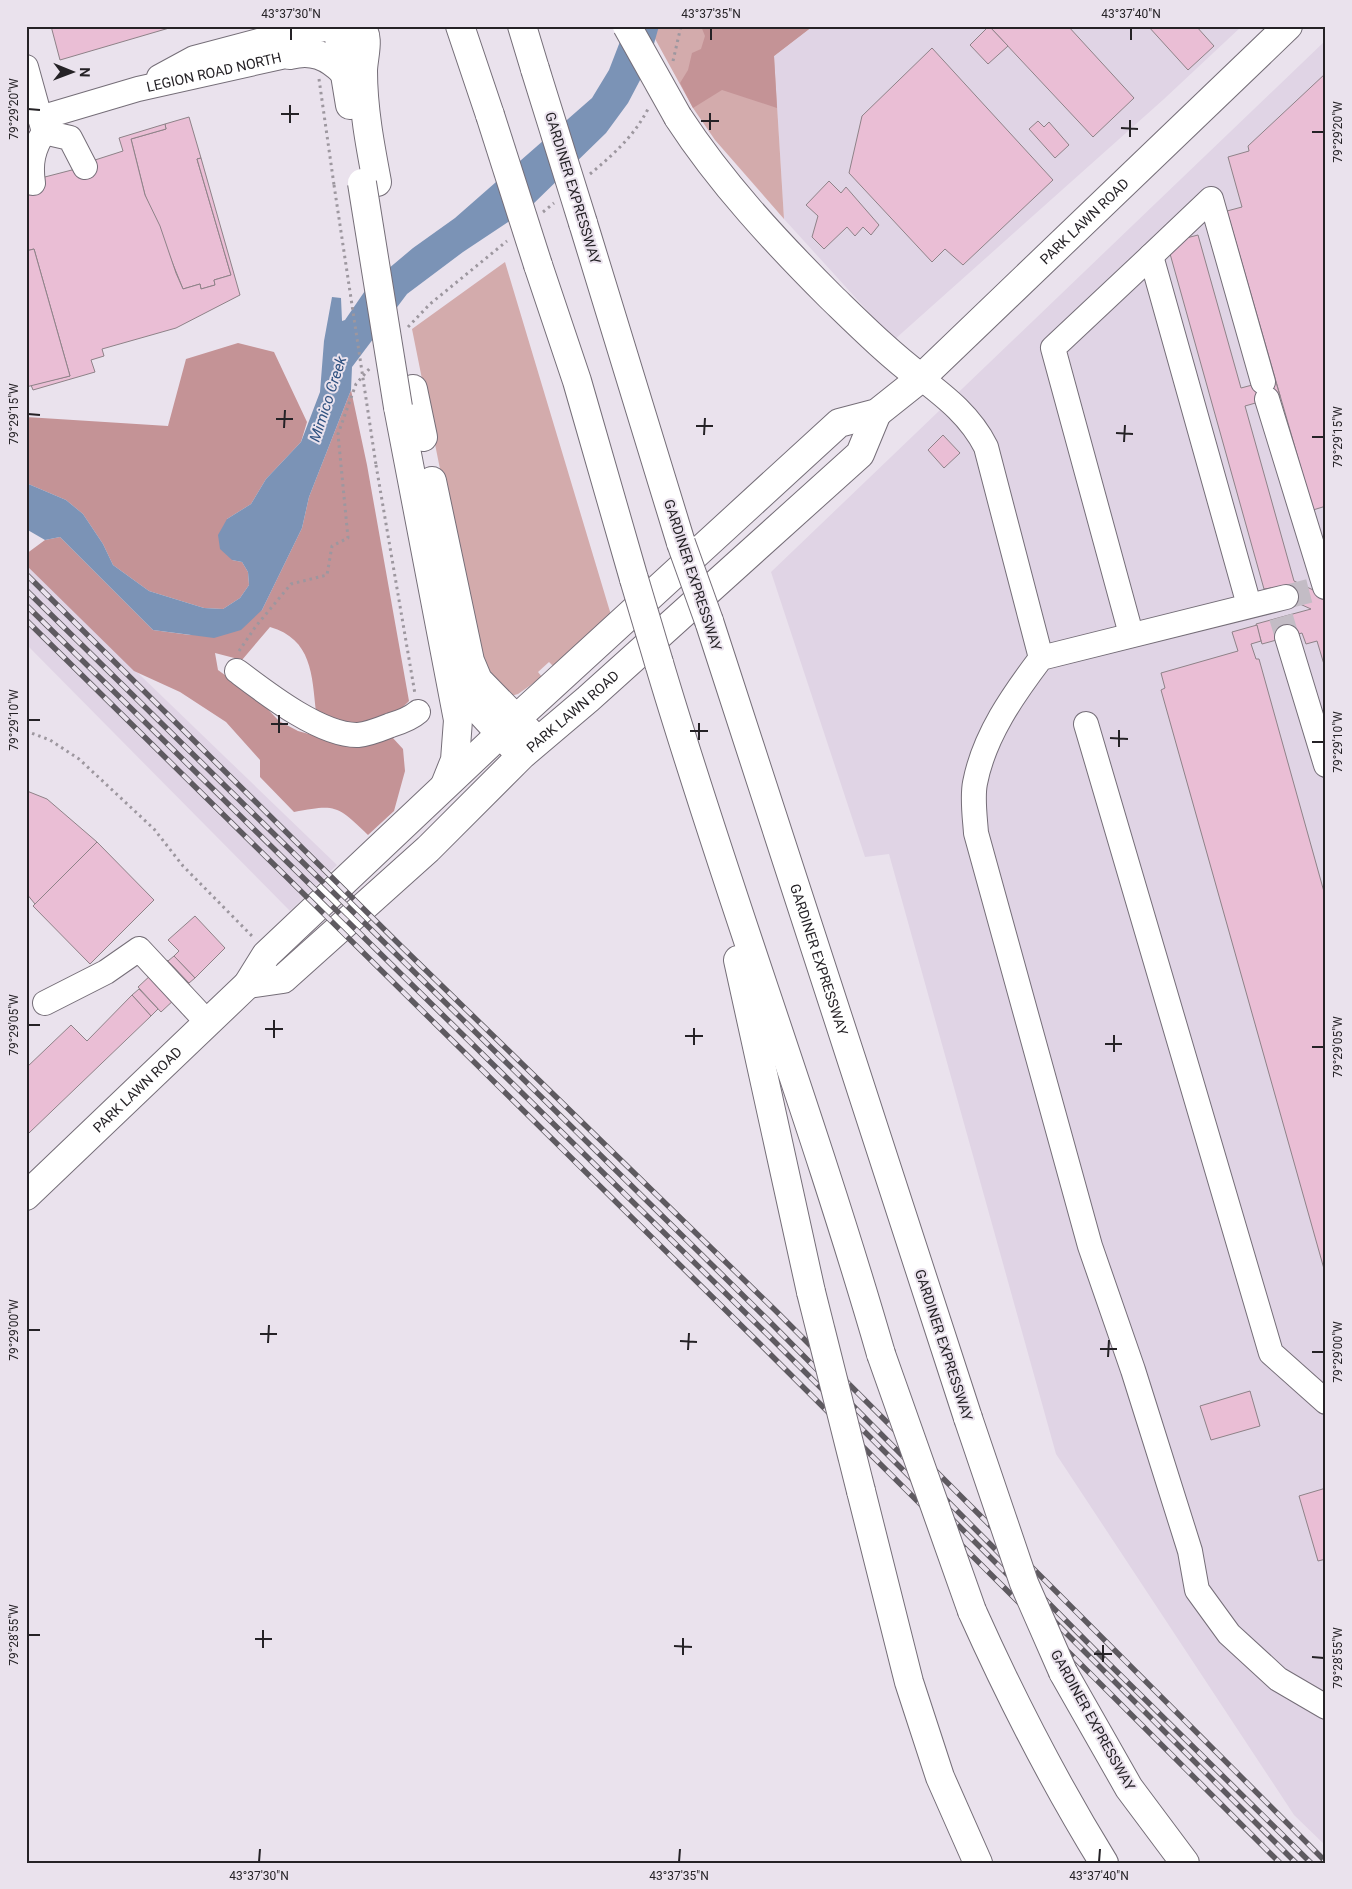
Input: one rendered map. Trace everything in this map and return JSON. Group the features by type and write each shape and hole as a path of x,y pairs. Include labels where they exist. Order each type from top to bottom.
{"main road":[{"path":"290,38 332,26"},
{"path":"331,75 337,26"},
{"path":"360,26 366,38 363,70 369,183 458,720 455,760 444,788"},
{"path":"460,26 577,381 694,781 846,1236 881,1354 972,1611 1003,1681 1064,1799 1104,1863"},
{"name":"GARDINER EXPRESSWAY","path":"522,26 681,543 709,621 968,1418 1024,1583 1063,1672 1129,1788 1185,1863"},
{"path":"628,26 678,117 770,236 890,355 921,378"},
{"name":"PARK LAWN ROAD","path":"26,1196 248,984 266,955 508,726 839,423 877,413 921,378 1288,26"},
{"path":"290,38 309,52 326,57 369,183"},
{"path":"406,398 470,661 478,680 508,726 530,749"},
{"name":"PARK LAWN ROAD","path":"248,984 283,979 428,849 530,749 860,454 877,413"},
{"path":"444,644 475,706 508,726"},
{"path":"694,781 727,911 811,1292 909,1682 940,1777 978,1863"}],"street":[{"name":"LEGION ROAD NORTH","path":"42,125 138,89 194,58 290,38"},
{"path":"26,67 42,125 31,163 32,183"},
{"path":"42,125 70,138 86,167"},
{"path":"1131,634 1053,348 1210,199 1321,588"},
{"path":"1151,256 1249,605"},
{"path":"921,378 951,401 976,428 986,447 1041,658"},
{"path":"1326,765 1282,613 1249,605 1041,658 1019,687 992,732 975,784 976,833 1090,1246 1133,1370 1184,1532 1197,1590 1229,1634 1271,1672 1326,1707"},
{"path":"237,671 278,701 318,724 357,735 412,717 418,712"},
{"path":"1086,724 1271,1353 1326,1402"},
{"path":"46,1003 106,972 139,948 208,1023"}],"path":[{"path":"331,75 334,185 376,465 418,712"},
{"path":"237,671 239,650 291,584 327,575 332,546 348,538 338,434"},
{"path":"26,731 50,740 79,758 154,829 183,866 252,936"}],"shaded area":[{"path":"648,26 813,26 774,56 784,219 715,140 693,108"},
{"path":"701,26 813,26 774,56 777,108 722,90 693,108 680,83 688,70 692,53 701,49 705,36"},
{"path":"813,26 1242,26 1164,99 894,340 784,219 774,56"},
{"path":"1326,40 1326,1846 1294,1815 1056,1454 889,854 865,857 771,572"},
{"path":"505,262 611,615 553,666 549,662 538,672 542,677 518,694 511,696 478,659 412,329"},
{"path":"238,343 274,352 307,422 301,442 266,479 251,504 227,519 232,560 242,562 248,572 249,585 240,598 223,609 204,608 149,591 113,565 103,544 83,514 66,500 26,483 26,417 168,426 186,359"},
{"path":"351,390 367,465 409,701 397,713 352,725 316,712 311,672 302,649 284,633 270,627 242,660 215,653 218,670 259,700 279,721 298,731 323,738 392,737 403,749 405,771 394,811 368,835 342,812 335,809 319,808 294,812 260,777 260,760 226,722 180,692 134,671 26,565 26,554 45,540 60,537 153,630 190,635 262,610 302,528 309,497"},
{"path":"26,565 337,865 290,911 26,644"}],"water":[{"name":"Mimico Creek","path":"626,26 659,26 648,65 628,103 606,133 529,208 463,252 407,294 352,367 351,390 309,497 302,528 262,610 241,630 214,638 153,630 60,537 45,540 26,529 26,483 66,500 83,514 103,544 113,565 149,591 204,608 223,609 240,598 249,585 248,572 242,562 232,560 220,549 218,535 227,519 251,504 266,479 301,442 320,392 324,341 332,297 341,298 342,321 345,320 369,285 413,248 455,218 592,98 609,70"}],"building":[{"path":"51,26 176,26 60,60"},
{"path":"989,26 1068,26 1134,98 1093,137"},
{"path":"989,26 1008,46 988,64 970,45"},
{"path":"1148,26 1196,26 1214,46 1188,70"},
{"path":"932,48 1053,180 963,265 945,249 932,262 849,173 862,116"},
{"path":"1326,73 1326,506 1313,510 1227,211 1242,207 1228,157 1249,151 1248,146"},
{"path":"189,117 201,158 197,159 231,275 214,280 215,285 201,289 200,284 183,289 145,195 131,139 166,129 165,124"},
{"path":"1038,121 1044,127 1049,122 1069,145 1055,158 1029,129"},
{"path":"165,124 166,129 131,139 145,195 160,226 183,289 200,284 201,289 215,285 214,280 231,275 197,159 201,158 240,295 176,328 102,349 104,356 91,360 95,372 33,390 31,385 70,376 34,249 26,251 26,185 41,178 95,164 95,160 123,151 119,138"},
{"path":"829,181 841,193 846,187 879,225 871,235 863,227 855,236 847,227 824,249 812,237 818,216 806,205"},
{"path":"1198,235 1241,388 1275,379 1280,396 1245,406 1294,581 1326,596 1326,671 1317,641 1306,644 1302,633 1262,644 1256,624 1311,609 1271,591 1271,588 1264,589 1167,243"},
{"path":"34,249 70,376 26,387 26,251"},
{"path":"943,435 960,453 944,468 928,450"},
{"path":"1257,625 1261,641 1251,644 1256,659 1259,659 1326,899 1326,1276 1161,690 1165,688 1161,673 1238,651 1232,632"},
{"path":"27,791 47,799 97,842 35,904 26,893"},
{"path":"97,842 154,900 90,964 33,906"},
{"path":"195,916 225,948 195,978 174,956 179,951 168,940"},
{"path":"174,956 195,978 189,983 168,961"},
{"path":"167,960 190,985 161,1012 138,987"},
{"path":"139,989 158,1009 151,1016 132,995"},
{"path":"132,995 151,1016 29,1133 26,1130 26,1068 71,1025 87,1041"},
{"path":"1250,1391 1260,1426 1211,1440 1200,1406"},
{"path":"1326,1488 1326,1559 1318,1561 1299,1496"}],"tunnel":[{"path":"1286,597 1313,590"},
{"path":"1281,617 1287,637"}],"railway":[{"path":"26,574 401,946 776,1311 1326,1862"},
{"path":"26,590 767,1319 1099,1654 1311,1863"},
{"path":"26,605 766,1333 1296,1863"},
{"path":"26,620 763,1347 1280,1863"}]}
